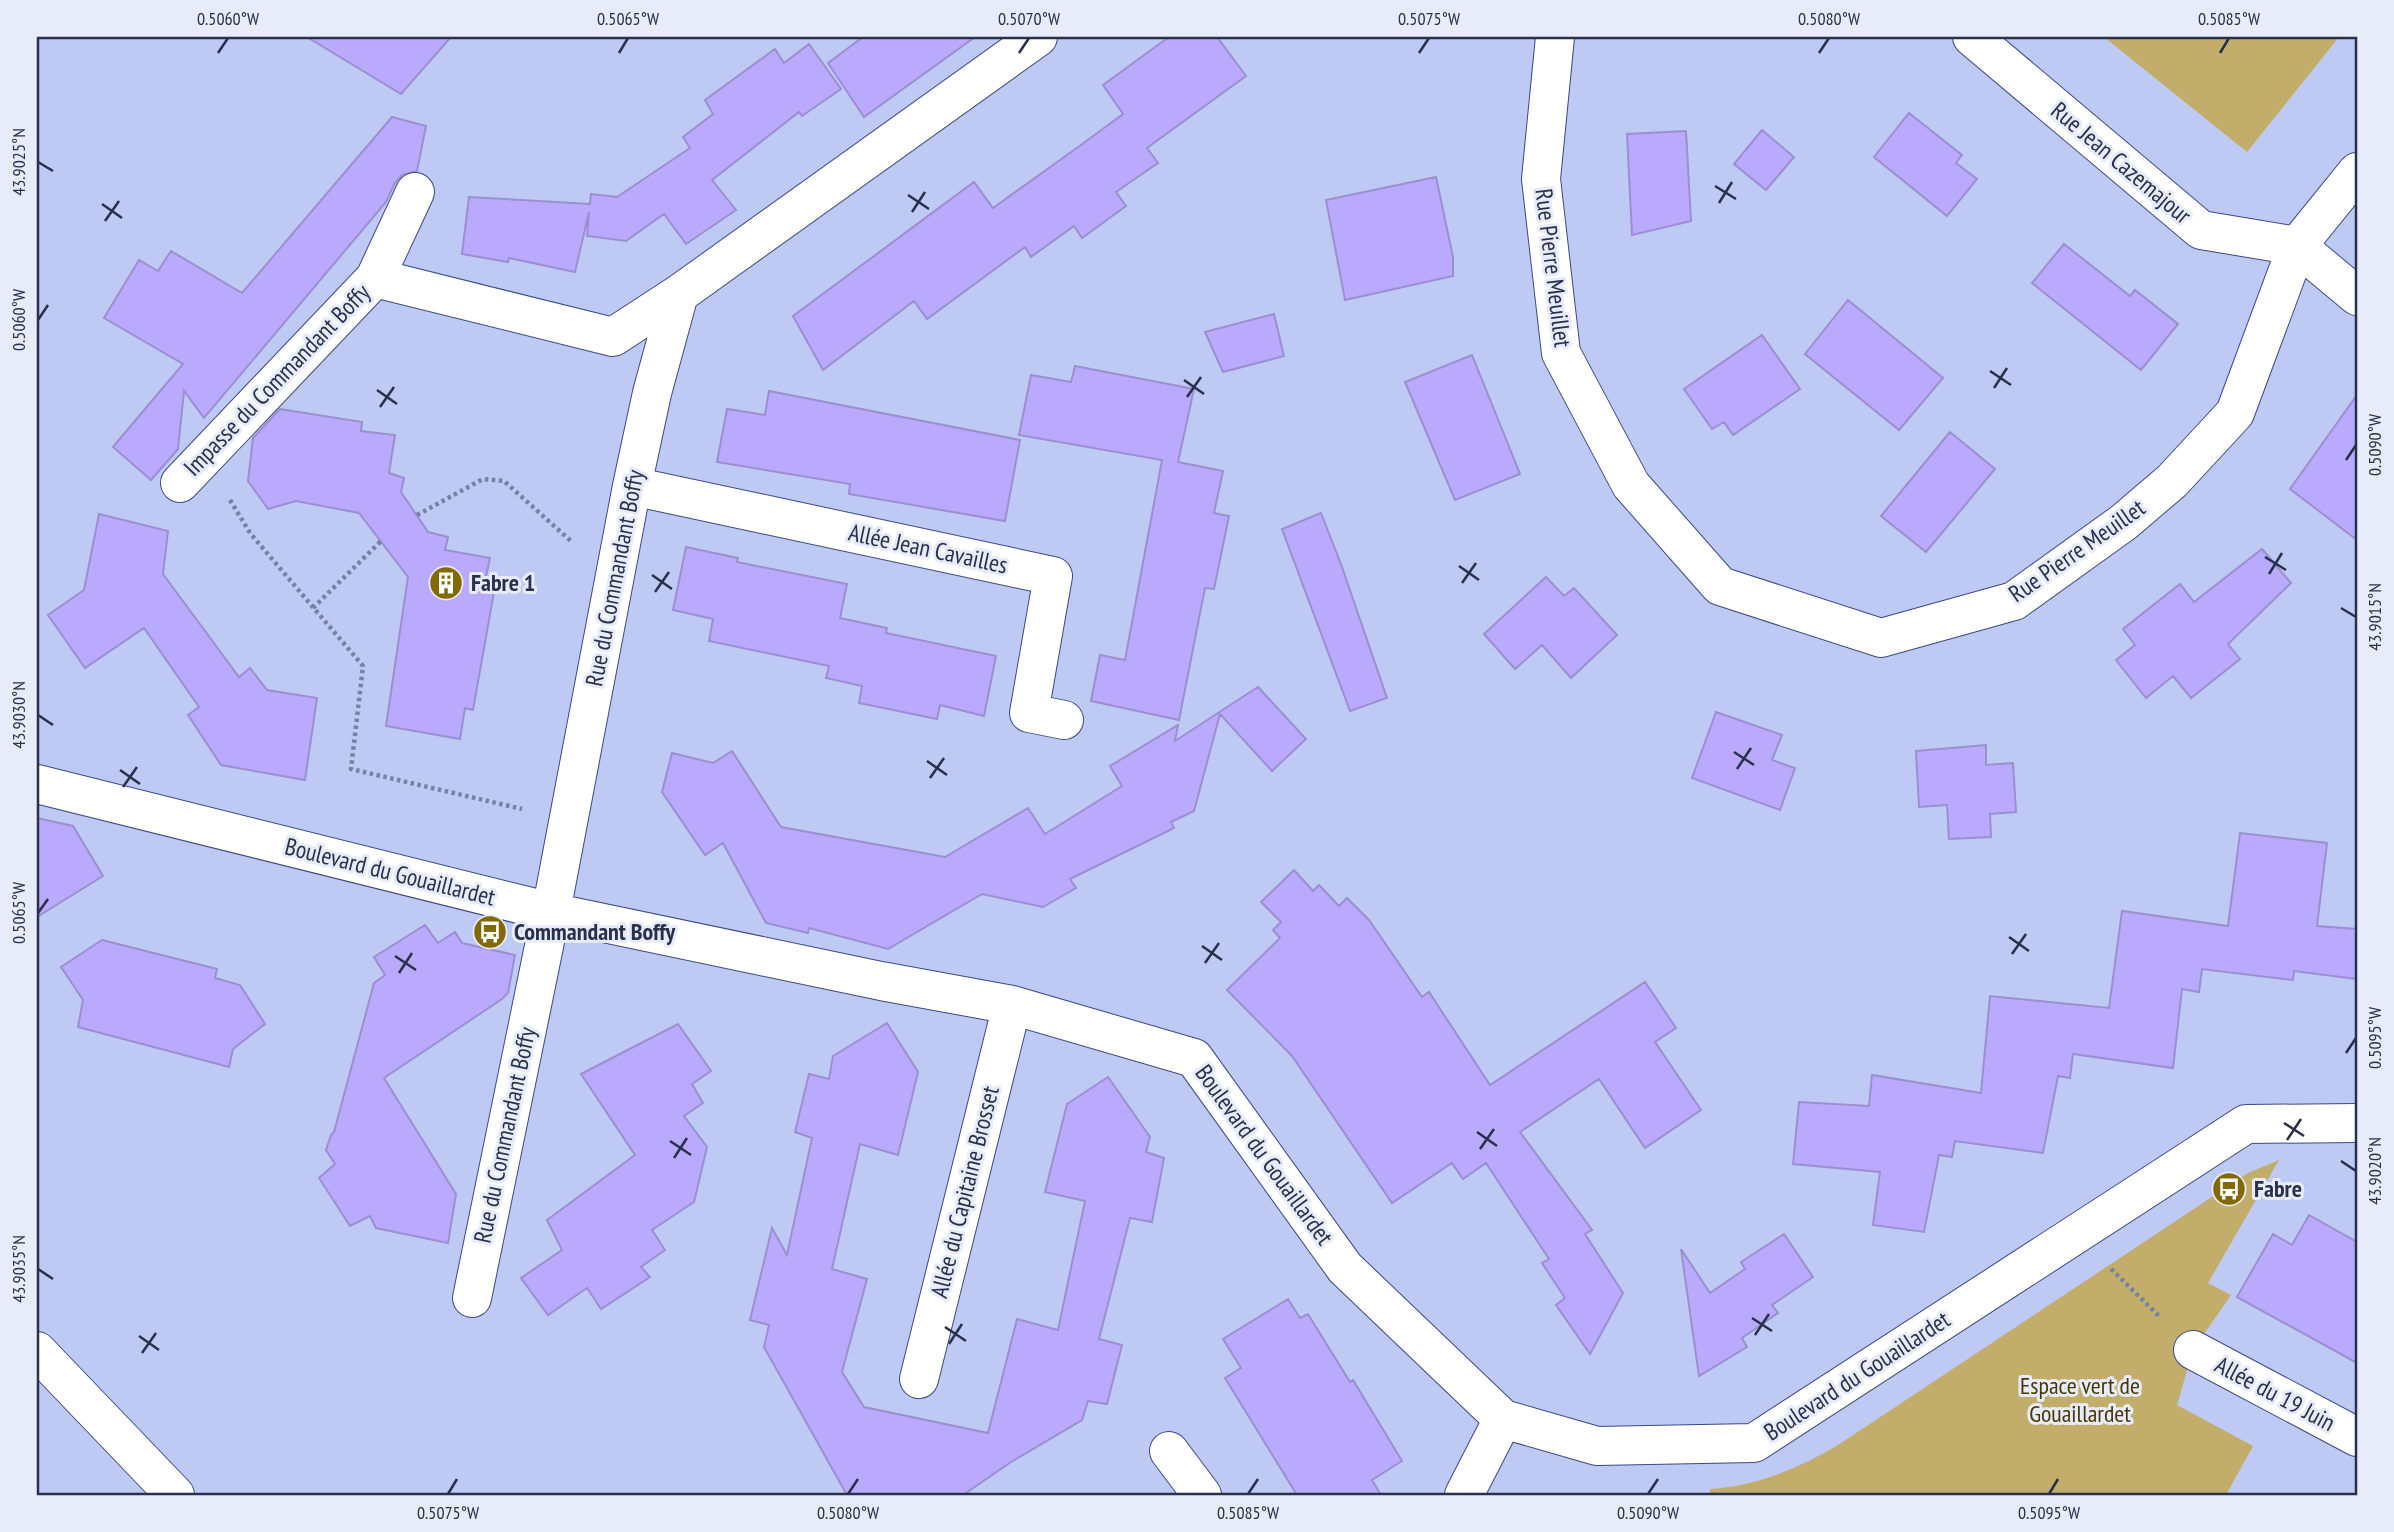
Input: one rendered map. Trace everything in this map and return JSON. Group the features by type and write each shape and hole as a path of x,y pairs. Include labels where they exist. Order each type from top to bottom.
{"street":[{"path":"680,294 1038,37"},
{"name":"Rue Pierre Meuillet","path":"1555,37 1541,179 1561,353 1630,485 1720,586 1881,638 2014,601 2124,522 2172,481 2235,413 2297,246 2357,172"},
{"name":"Rue Jean Cazemajour","path":"1972,37 2201,230 2297,246"},
{"name":"Impasse du Commandant Boffy","path":"192,470 375,278 415,192"},
{"path":"2297,246 2357,296"},
{"name":"Impasse du Commandant Boffy","path":"375,278 612,337 680,294"},
{"name":"Rue du Commandant Boffy","path":"472,1297 551,912 632,486 652,393 680,294"},
{"name":"Allée Jean Cavailles","path":"632,486 1054,576 1029,713 1064,720"},
{"name":"Boulevard du Gouaillardet","path":"37,783 551,912 1012,1006 1194,1058 1345,1268 1503,1419 1597,1446 1754,1443 2246,1124 2357,1123"},
{"name":"Allée du Capitaine Brosset","path":"919,1379 1012,1006"},
{"name":"Allée du 19 Juin","path":"2193,1350 2357,1437"},
{"path":"37,1351 175,1495"},
{"path":"1464,1495 1503,1419"},
{"path":"1169,1451 1202,1495"}],"path":[{"path":"192,470 250,533 363,666 351,769 569,820"},
{"path":"416,515 483,479 504,481 615,579"},
{"path":"313,608 381,541"},
{"path":"2076,1234 2193,1350"}],"green space":[{"path":"2104,37 2339,37 2247,152"},
{"name":"Espace vert de Gouaillardet","path":"2279,1160 2208,1283 2231,1295 2193,1350 2177,1405 2253,1446 2226,1495 1710,1495 1710,1489 1744,1484 1776,1475 1838,1445 2248,1173"}],"building":[{"path":"307,37 451,37 401,94"},
{"path":"863,37 975,37 864,117 828,63"},
{"path":"1169,37 1217,37 1246,76 1147,148 1158,163 1116,192 1126,206 1082,238 1074,226 1031,257 1025,247 927,319 914,301 823,370 793,316 974,182 993,208 1123,114 1103,85"},
{"path":"809,44 841,89 802,116 799,112 712,180 736,210 686,244 664,214 626,241 587,236 589,212 575,272 509,258 508,262 462,254 469,197 590,204 591,194 617,197 690,148 683,137 713,114 705,100 775,49 784,63"},
{"path":"1909,113 1962,155 1956,163 1977,179 1947,216 1874,157"},
{"path":"392,117 426,126 417,171 402,175 395,183 386,202 204,418 184,391 178,449 151,480 113,447 183,364 104,318 139,260 158,271 171,251 242,293"},
{"path":"1762,130 1794,157 1766,190 1734,164"},
{"path":"1686,131 1691,221 1632,235 1627,134"},
{"path":"1436,177 1453,257 1453,276 1345,300 1326,200"},
{"path":"2064,244 2130,296 2135,290 2178,324 2141,370 2032,283"},
{"path":"1848,300 1943,378 1899,430 1805,354"},
{"path":"1274,314 1284,356 1223,372 1205,332"},
{"path":"1762,335 1800,389 1733,435 1724,422 1712,429 1684,389"},
{"path":"1472,355 1520,474 1455,500 1405,382"},
{"path":"1075,366 1194,389 1178,462 1223,471 1214,513 1229,516 1214,589 1205,588 1179,720 1091,701 1100,655 1125,660 1162,460 1019,435 1031,375 1071,382"},
{"path":"769,391 1020,440 1005,521 849,494 850,484 717,462 727,409 765,415"},
{"path":"2357,395 2357,540 2290,489"},
{"name":"Fabre 1","path":"280,409 362,422 361,431 395,435 389,473 404,478 401,492 428,532 448,537 445,550 490,558 483,590 494,592 473,710 465,708 460,739 386,726 408,577 359,513 296,501 268,509 248,481 253,438"},
{"path":"1950,432 1995,469 1926,552 1881,516"},
{"path":"1321,513 1387,698 1350,711 1282,529"},
{"path":"99,514 168,531 163,574 239,677 250,668 267,690 317,698 305,780 221,765 188,715 199,707 144,628 85,668 48,615 84,590"},
{"path":"686,547 738,558 737,562 847,584 840,618 887,628 886,633 996,656 984,716 940,705 937,719 859,703 862,686 826,678 829,666 709,641 713,619 673,610"},
{"path":"2262,549 2291,583 2228,644 2240,659 2191,698 2173,676 2146,698 2116,660 2135,645 2123,629 2180,584 2194,602"},
{"path":"1546,577 1564,596 1574,588 1617,635 1571,678 1542,645 1515,669 1484,634"},
{"path":"1258,687 1306,739 1272,771 1220,714 1194,811 1171,822 1174,828 1070,879 1076,888 1043,907 982,894 888,949 809,928 808,933 766,923 723,843 705,855 662,792 672,753 713,763 732,751 781,827 945,857 1028,808 1045,834 1122,786 1110,766 1178,725 1175,741"},
{"path":"1716,712 1782,735 1772,760 1795,768 1780,810 1692,778"},
{"path":"1986,745 1986,765 2013,763 2016,812 1990,814 1991,837 1949,839 1947,805 1919,807 1916,751"},
{"path":"37,818 73,826 103,876 37,917"},
{"path":"2240,833 2327,843 2317,926 2357,929 2357,979 2294,971 2293,980 2202,969 2199,992 2182,989 2173,1068 2073,1054 2070,1078 2058,1076 2043,1153 1955,1141 1952,1157 1939,1155 1924,1232 1873,1225 1880,1172 1793,1164 1799,1102 1869,1106 1872,1075 1981,1093 1990,996 2109,1008 2122,911 2228,926"},
{"path":"1294,870 1313,891 1319,885 1339,906 1347,898 1369,920 1422,997 1429,992 1490,1085 1645,982 1676,1028 1655,1042 1701,1110 1645,1148 1599,1079 1520,1132 1592,1230 1585,1234 1623,1293 1590,1354 1556,1305 1565,1298 1542,1263 1549,1259 1486,1163 1463,1179 1452,1163 1392,1203 1292,1056 1227,990 1280,938 1273,930 1281,922 1261,902"},
{"path":"425,925 438,943 455,932 462,943 515,955 508,993 502,999 384,1078 456,1194 448,1243 376,1228 370,1216 350,1226 319,1178 335,1164 326,1150 334,1132 374,983 385,975 374,957"},
{"path":"102,940 217,969 215,978 240,985 265,1024 233,1049 229,1067 78,1027 83,1000 61,967"},
{"path":"887,1023 918,1072 898,1155 860,1144 832,1269 867,1279 842,1372 864,1407 988,1433 1017,1319 1058,1330 1085,1201 1045,1192 1067,1104 1108,1077 1150,1137 1146,1152 1164,1158 1152,1222 1130,1218 1099,1339 1122,1345 1107,1404 1088,1401 1082,1420 1011,1462 963,1495 847,1495 764,1347 769,1325 750,1320 772,1228 787,1255 812,1138 795,1132 809,1074 829,1079 833,1056"},
{"path":"678,1024 711,1071 692,1084 703,1103 684,1116 707,1147 694,1202 652,1230 665,1250 641,1267 650,1277 601,1309 587,1288 548,1315 521,1278 562,1250 547,1220 635,1155 581,1074"},
{"path":"2309,1215 2357,1242 2357,1363 2237,1297 2273,1234 2292,1245"},
{"path":"1784,1234 1813,1277 1772,1305 1778,1313 1742,1338 1747,1347 1699,1376 1681,1249 1710,1293 1745,1269 1741,1262"},
{"path":"1288,1299 1300,1318 1308,1314 1350,1382 1353,1380 1402,1461 1372,1480 1381,1495 1297,1495 1225,1378 1241,1368 1223,1339"}],"place":[{"name":"Fabre 1","path":"446,583"},
{"name":"Commandant Boffy","path":"490,932"},
{"name":"Fabre","path":"2229,1189"}]}
